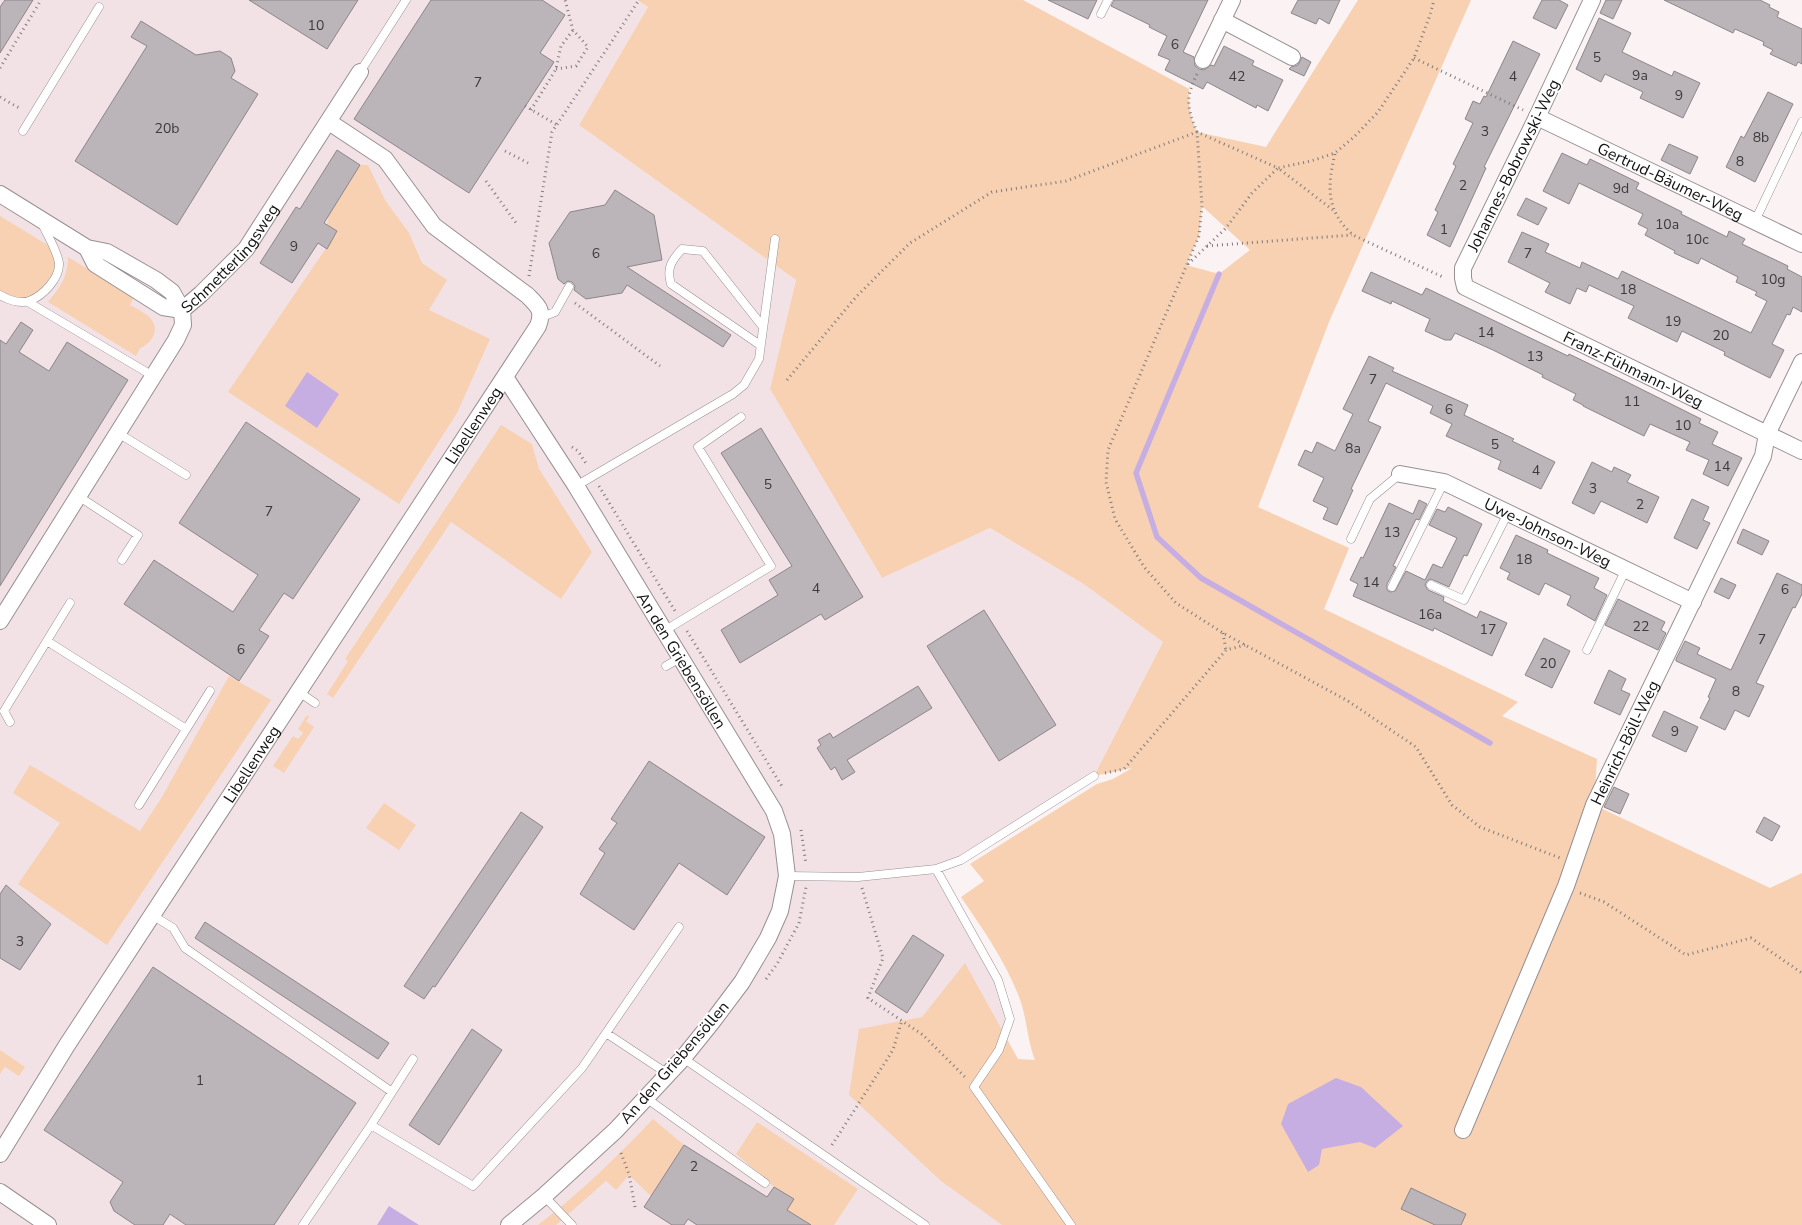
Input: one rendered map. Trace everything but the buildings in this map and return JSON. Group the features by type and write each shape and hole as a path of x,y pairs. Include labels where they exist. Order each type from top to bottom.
{"street":[{"path":"1203,60 1232,0"},
{"name":"Johannes-Bobrowski-Weg","path":"1465,287 1463,268 1592,0"},
{"path":"1222,20 1292,57"},
{"name":"Schmetterlingsweg","path":"0,621 176,340 182,325 182,310 246,250 360,72"},
{"name":"Gertrud-Bäumer-Weg","path":"1537,117 1802,244"},
{"path":"329,122 385,158 434,226 539,306 542,317 538,326 505,377"},
{"path":"0,194 87,248 95,264 163,307 182,310"},
{"name":"Franz-Fühmann-Weg","path":"1465,287 1802,451"},
{"name":"Heinrich-Böll-Weg","path":"1463,1130 1566,886 1594,805 1763,456 1767,434 1802,362"},
{"name":"An den Griebensöllen","path":"505,377 576,486 774,811 782,834 787,876 780,911 768,938 742,982 712,1022 683,1058 616,1130 544,1196 509,1225"},
{"name":"Libellenweg","path":"1,1151 67,1045 505,377"},
{"name":"Uwe-Johnson-Weg","path":"1400,474 1444,482 1693,602"},
{"path":"0,1192 48,1225"}],"lane":[{"name":"Schmetterlingsweg","path":"360,72 406,0"},
{"path":"1101,14 1108,0"},
{"path":"23,131 99,7"},
{"path":"1754,221 1802,122"},
{"path":"28,302 45,292 55,277 59,263 40,219"},
{"path":"576,486 733,394 744,385 759,359 775,239"},
{"path":"760,345 671,284 668,274 672,260 682,249 703,250 763,327"},
{"path":"542,317 555,312 569,287"},
{"path":"0,295 9,301 28,302 153,376"},
{"path":"664,632 771,566 698,447 741,417"},
{"path":"118,433 186,475"},
{"path":"1351,539 1370,499 1400,474"},
{"path":"1392,587 1444,482"},
{"path":"78,496 138,534 122,560"},
{"path":"1431,585 1464,600 1508,512"},
{"path":"1587,650 1626,569"},
{"path":"10,722 4,711 70,603"},
{"path":"47,641 186,729"},
{"path":"666,666 680,658"},
{"path":"23,680 31,685"},
{"path":"139,805 158,766 186,729 210,691"},
{"path":"298,692 316,703"},
{"path":"787,876 858,877 936,869 961,860 1094,776"},
{"path":"936,869 998,980 1010,1019 999,1050 974,1087 1071,1225"},
{"path":"152,915 173,928 185,948 392,1092"},
{"path":"371,1125 474,1186 582,1068 679,927"},
{"path":"606,1032 668,1074"},
{"path":"683,1058 925,1225"},
{"path":"304,1225 413,1059"},
{"path":"646,1098 765,1182"},
{"path":"544,1196 572,1225"}],"path":[{"path":"0,68 41,0"},
{"path":"556,69 576,66 588,47 573,30 565,0"},
{"path":"526,295 552,132 640,0"},
{"path":"1186,266 1226,228 1252,193 1278,168 1311,161 1335,153 1356,136 1378,112 1414,58 1434,0"},
{"path":"531,110 556,69 561,46 573,30"},
{"path":"1414,58 1537,117"},
{"path":"1203,60 1190,89 1188,103 1191,118 1197,132 1202,206 1199,236 1108,450 1106,482 1115,519 1144,567 1176,603 1223,633 1348,701 1416,747 1452,805 1480,828 1573,863"},
{"path":"0,97 32,116"},
{"path":"525,106 557,125"},
{"path":"787,380 855,298 910,243 992,192 1066,181 1197,132 1278,168 1333,211 1342,226 1353,235 1465,287"},
{"path":"505,151 528,163"},
{"path":"1333,211 1330,192 1330,172 1335,153"},
{"path":"486,181 516,223"},
{"path":"1207,246 1353,235"},
{"path":"565,295 660,366"},
{"path":"570,446 578,451 594,476 787,796"},
{"path":"1223,633 1226,650"},
{"path":"1094,776 1124,769 1226,650 1245,645"},
{"path":"761,986 777,964 799,923 808,877 803,840 798,823"},
{"path":"858,877 883,958 868,998 923,1035 974,1087"},
{"path":"1566,886 1604,902 1686,955 1751,938 1802,973"},
{"path":"825,1156 893,1050 902,1020"},
{"path":"621,1153 629,1174 635,1207"}],"shaded area":[{"path":"0,0 636,0 648,7 579,125 796,280 770,389 882,578 990,528 1085,585 1163,642 1094,776 961,860 936,869 998,980 1010,1019 999,1050 1071,1225 0,1225"},
{"path":"637,0 1023,0 1189,89 1190,111 1197,132 1266,147 1358,0 1471,0 1329,322 1258,507 1349,548 1324,609 1518,702 1502,716 1597,759 1594,805 1770,888 1802,873 1802,1225 1002,1225 941,1181 849,1095 859,1029 922,1017 965,963 1018,1059 1035,1060 1022,1005 1014,984 993,946 961,897 984,881 970,864 1097,784 1113,779 1132,768 1094,776 1163,642 1085,585 990,528 882,578 770,389 796,280 579,125 648,7","holes":["1202,206 1250,250 1219,274 1186,265 1199,236"]},
{"path":"360,165 368,165 385,200 409,233 422,263 447,280 429,310 490,339 457,413 399,504 228,392 337,232 327,225 329,214"},
{"path":"0,216 54,249 59,263 55,277 28,302 0,295"},
{"path":"68,257 134,297 130,305 144,313 154,323 155,332 151,340 140,348 136,356 48,302 56,292 67,270"},
{"path":"307,372 339,394 317,428 285,406"},
{"path":"501,425 532,444 539,469 592,552 561,599 451,522 333,698 327,694 348,661 345,659"},
{"path":"229,676 271,700 107,945 18,884 60,823 13,793 30,765 140,831 162,797"},
{"path":"307,715 309,717 306,721 314,727 284,773 273,766 293,736 298,739 303,733 298,729"},
{"path":"384,803 416,825 399,850 366,828"},
{"path":"0,1050 25,1067 19,1076 5,1067 0,1074"},
{"path":"1336,1078 1361,1087 1403,1126 1375,1148 1360,1142 1322,1149 1319,1165 1308,1172 1281,1124 1288,1104"},
{"path":"653,1119 684,1145 651,1196 629,1175 616,1190 606,1181 556,1225 538,1225 598,1174"},
{"path":"757,1122 858,1189 834,1225 791,1225 787,1210 793,1199 774,1187 736,1154"},
{"path":"389,1206 419,1225 377,1225"}],"waterway":[{"path":"1219,274 1136,473 1157,537 1201,578 1490,743"}]}
